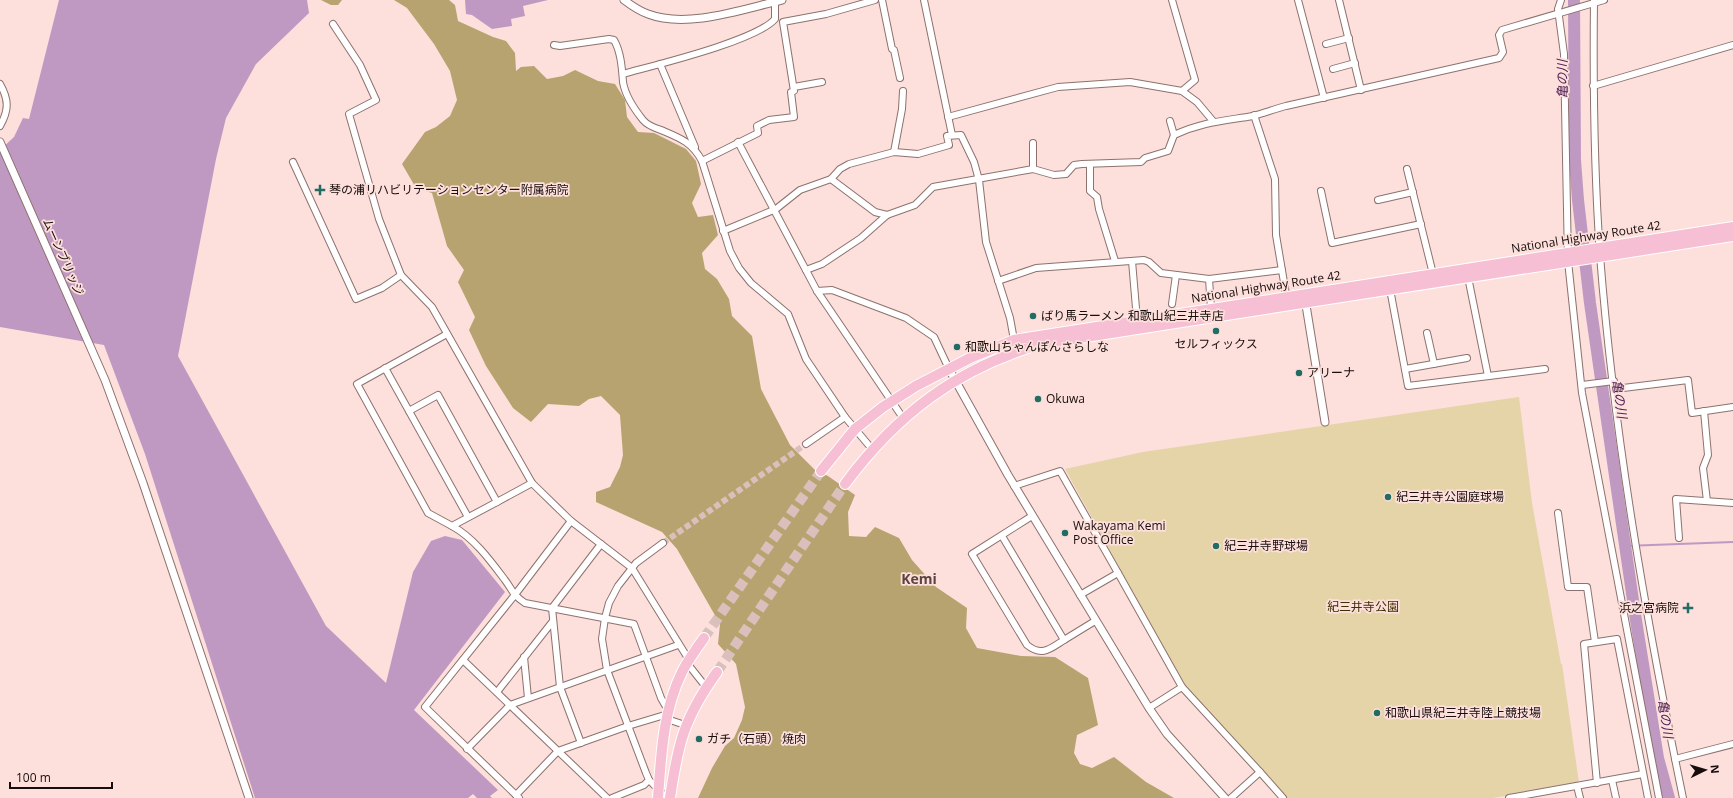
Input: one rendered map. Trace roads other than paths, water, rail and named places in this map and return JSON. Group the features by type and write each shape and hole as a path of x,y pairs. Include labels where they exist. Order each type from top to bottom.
{"highway":[{"name":"National Highway Route 42","path":"1305,298 1390,289 1468,277 1733,227"},
{"name":"National Highway Route 42","path":"1599,252 1733,236"},
{"name":"National Highway Route 42","path":"845,484 872,449 903,418 955,380 994,360 1055,340 1305,298 1433,274 1570,257"},
{"name":"National Highway Route 42","path":"821,471 855,429 893,401 949,369 992,348 1014,340 1211,308 1287,301"},
{"path":"658,793 668,713 678,680 688,661 704,638"},
{"path":"669,798 676,756 686,725 706,687 717,672"}],"street":[{"path":"623,74 732,42 770,24 775,19 778,1 701,18 667,19 647,14 624,0"},
{"path":"775,19 782,22 826,14 875,0"},
{"path":"882,0 892,49 894,50 900,78"},
{"path":"924,0 952,135"},
{"path":"1172,0 1195,80 1182,91"},
{"path":"1298,0 1324,98"},
{"path":"1339,0 1361,90"},
{"path":"1561,0 1560,12 1564,54 1570,257 1582,385 1627,638 1659,798"},
{"path":"1174,135 1191,127 1214,121 1254,116 1324,98 1499,58 1503,52 1499,35 1502,30 1592,2 1604,0"},
{"path":"1592,2 1593,86 1599,252 1613,381 1636,545 1683,798"},
{"path":"702,161 758,133 757,126 769,120 794,117 791,92 794,91 794,87 782,22"},
{"path":"333,24 360,65 376,100 349,114 377,212 401,275 432,308 532,483 571,521 601,544 634,565 678,645 706,687"},
{"path":"1326,44 1348,38"},
{"path":"554,45 558,46 612,39 617,46 625,90 643,120 649,126 686,141 695,149"},
{"path":"1593,86 1733,46"},
{"path":"1333,69 1355,63"},
{"path":"660,64 695,149 702,161 723,231 739,268 751,283 788,314 806,359 845,416 872,449"},
{"path":"794,87 822,82"},
{"path":"948,118 1058,87 1130,82 1182,91 1197,102 1214,121"},
{"path":"0,84 8,104 0,126"},
{"path":"894,152 902,109 903,91"},
{"path":"1254,116 1275,179 1276,235 1287,301"},
{"path":"806,270 822,264 861,238 887,215 915,205 933,187 979,180 1033,169 1054,175 1066,174 1074,165 1142,162 1145,158 1168,151 1174,135 1170,121"},
{"path":"723,231 776,209 800,190 831,179 840,169 849,164 894,152 918,154 930,151 949,145 947,136 961,135 974,162 979,180 986,242 1010,318 1014,340"},
{"name":"ムーンブリッジ","path":"0,142 105,380 143,483 249,798"},
{"path":"738,142 776,209 817,291 893,401 903,418"},
{"path":"1033,143 1033,169"},
{"path":"293,162 356,299 382,288 401,275"},
{"path":"1090,164 1090,191 1096,197 1098,209 1115,261"},
{"path":"1407,169 1433,274"},
{"path":"831,179 874,212 887,215"},
{"path":"1321,191 1332,243 1421,224"},
{"path":"1378,200 1412,192"},
{"path":"998,281 1036,268 1132,260 1144,260 1161,273 1209,280 1282,270"},
{"path":"1132,260 1137,320"},
{"path":"1172,304 1176,276"},
{"path":"1468,277 1488,376"},
{"path":"1209,280 1211,308"},
{"path":"1390,289 1408,386 1545,369"},
{"path":"817,291 832,290 906,318 934,337 949,369 1014,486 1149,708 1167,734 1225,798"},
{"path":"1305,298 1325,422"},
{"path":"1427,333 1434,364"},
{"path":"447,334 357,384 428,513 467,535 505,580 514,596 525,603 634,624 668,713 686,725"},
{"path":"1405,369 1467,358"},
{"path":"385,368 468,517"},
{"path":"1614,389 1688,380 1692,412 1733,407"},
{"path":"1582,385 1613,381"},
{"path":"409,411 438,395 497,502"},
{"path":"1704,411 1708,455 1703,468 1707,501"},
{"path":"806,444 845,416"},
{"path":"1014,486 1060,471 1182,687 1283,798"},
{"path":"452,526 532,483"},
{"path":"1679,538 1676,499 1733,503"},
{"path":"1558,514 1568,587 1587,587 1595,642"},
{"path":"1032,516 972,554 1027,645 1035,651 1047,651 1095,621"},
{"path":"571,521 514,596 425,707 517,796 558,751 668,713"},
{"path":"1002,536 1064,640"},
{"path":"663,543 634,565 618,586 609,603 602,639 607,670 649,780 658,793 669,798"},
{"path":"581,743 560,686 552,608 601,544"},
{"path":"1080,595 1118,573"},
{"path":"497,692 553,621"},
{"path":"1597,782 1584,644 1617,639 1648,798"},
{"path":"467,749 510,705 678,645"},
{"path":"524,657 528,698"},
{"path":"463,660 607,798"},
{"path":"1149,708 1182,687"},
{"path":"1675,759 1733,744"},
{"path":"1231,798 1260,772"},
{"path":"1509,798 1542,795 1577,786 1643,774"},
{"path":"612,798 644,785 649,780"},
{"path":"1612,780 1616,798"},
{"path":"1577,786 1580,798"}],"waterway":[{"name":"亀の川","path":"1574,0 1575,160 1590,303 1635,614 1658,758 1669,798"},
{"path":"1625,546 1733,542"}],"tunnel":[{"path":"663,543 806,444"},
{"path":"704,638 821,471"},
{"path":"717,672 845,484"}],"place":[{"name":"琴の浦リハビリテーションセンター附属病院","path":"320,190"},
{"name":"ばり馬ラーメン 和歌山紀三井寺店","path":"1033,316"},
{"name":"セルフィックス","path":"1216,331"},
{"name":"和歌山ちゃんぽんさらしな","path":"957,347"},
{"name":"アリーナ","path":"1299,373"},
{"name":"Okuwa","path":"1038,399"},
{"name":"紀三井寺公園庭球場","path":"1388,497"},
{"name":"Wakayama Kemi Post Office","path":"1065,533"},
{"name":"紀三井寺野球場","path":"1216,546"},
{"name":"浜之宮病院","path":"1688,608"},
{"name":"和歌山県紀三井寺陸上競技場","path":"1377,713"},
{"name":"ガチ（石頭） 焼肉","path":"699,739"}],"district":[{"name":"Kemi","path":"919,579"}],"park label":[{"name":"紀三井寺公園","path":"1363,607"}]}
